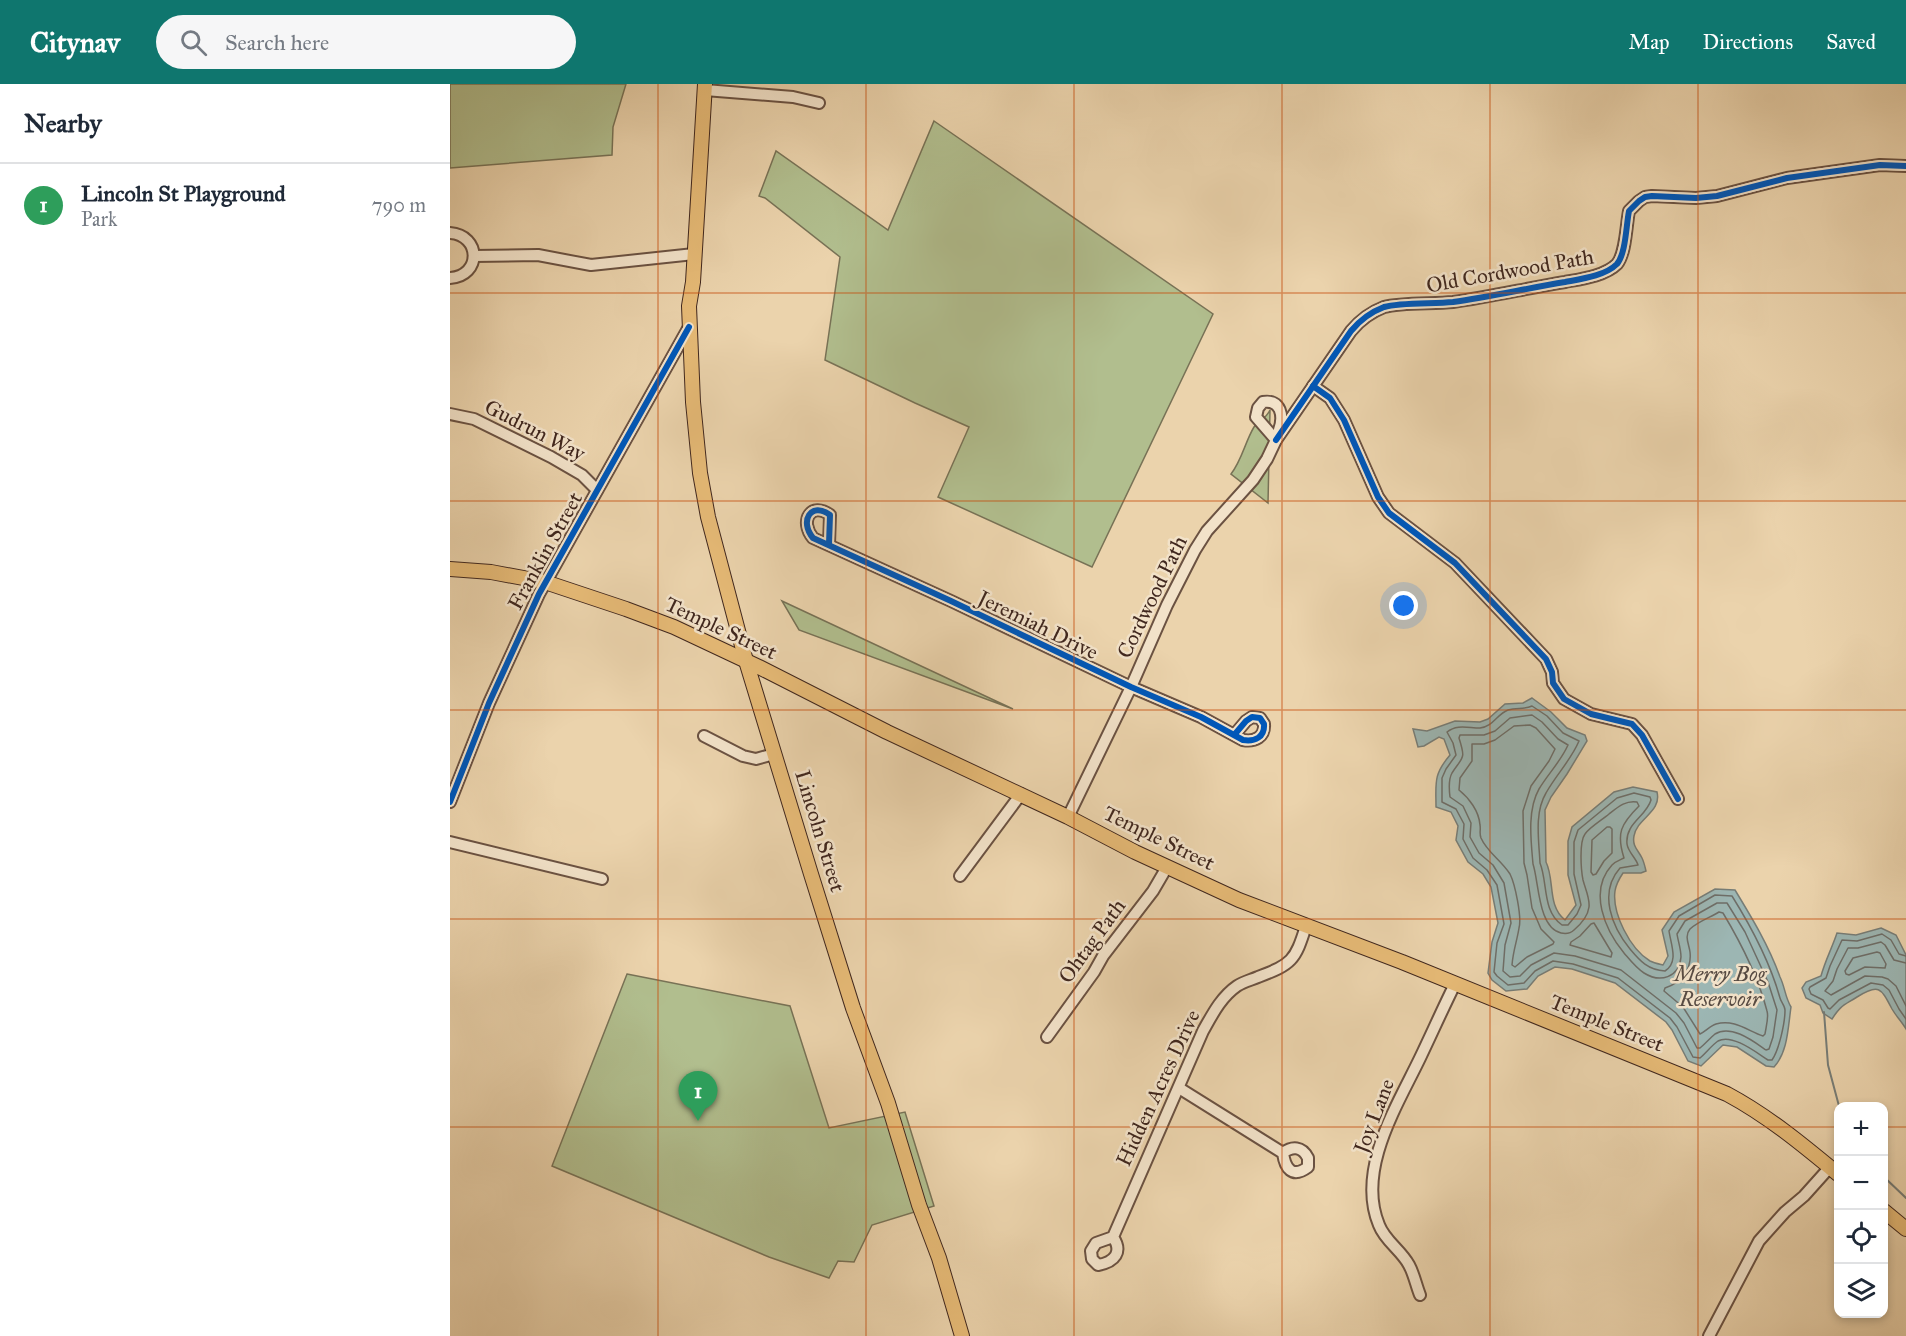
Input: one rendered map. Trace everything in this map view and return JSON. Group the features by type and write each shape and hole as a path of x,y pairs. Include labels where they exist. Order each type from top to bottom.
{"main road":[{"name":"Franklin Street","path":"689,327 705,87"},
{"name":"Lincoln Street","path":"689,327 702,483 708,518 746,661 840,968 888,1103 962,1336"},
{"name":"Temple Street","path":"450,569 491,572 545,582 666,624 1239,900 1727,1094 1748,1105 1778,1126 1834,1171"},
{"path":"1888,1214 1906,1229"}],"street":[{"path":"705,87 793,97 819,103"},
{"name":"Old Cordwood Path","path":"1276,440 1356,325 1365,316 1382,308 1484,297 1594,275 1613,267 1619,262 1622,254 1629,211 1645,197 1717,196 1787,178 1880,165 1906,166"},
{"path":"450,233 458,234 469,242 474,256 471,266 465,273 456,278 450,278"},
{"path":"474,256 538,255 591,265 694,254"},
{"name":"Franklin Street","path":"450,802 489,703 530,611 689,327"},
{"path":"1313,386 1330,398 1344,420 1378,497 1389,513 1455,563 1546,660 1552,672 1553,683 1564,699 1591,714 1632,724 1642,735 1678,799"},
{"name":"Gudrun Way","path":"450,414 474,419 541,452 574,470 597,490"},
{"name":"Cordwood Path","path":"1068,817 1195,550 1207,531 1253,480 1276,440"},
{"name":"Jeremiah Drive","path":"828,544 1234,734"},
{"path":"704,736 743,756 756,759 774,754"},
{"path":"960,876 1021,794"},
{"path":"450,842 602,879"},
{"name":"Ohtag Path","path":"1047,1037 1103,956 1153,891 1167,867"},
{"name":"Hidden Acres Drive","path":"1113,1237 1203,1031 1220,1004 1238,986 1289,962 1299,947 1306,926"},
{"name":"Joy Lane","path":"1419,1295 1408,1264 1378,1225 1372,1199 1372,1178 1378,1151 1400,1097 1455,984"},
{"path":"1179,1088 1283,1153"},
{"path":"1709,1336 1759,1242 1780,1218 1834,1171"}],"green space":[{"path":"450,84 626,84 613,127 612,155 450,168"},
{"path":"934,121 1213,314 1092,567 938,497 969,427 825,360 840,257 765,198 759,196 776,151 888,230"},
{"path":"1270,410 1268,503 1231,474 1254,427"},
{"path":"782,601 1013,709 799,630"},
{"path":"627,974 790,1006 829,1128 905,1112 934,1206 872,1225 854,1262 838,1261 829,1278 769,1257 552,1166"}],"water":[{"name":"Merry Bog Reservoir","path":"1532,698 1567,728 1585,735 1587,741 1545,810 1546,862 1553,900 1559,914 1565,920 1576,905 1568,875 1568,841 1572,827 1614,792 1633,787 1657,792 1656,805 1640,824 1634,836 1635,845 1646,871 1623,873 1616,886 1615,900 1619,920 1636,948 1650,961 1663,965 1668,956 1662,930 1674,912 1715,889 1735,890 1771,954 1791,1007 1785,1047 1774,1067 1766,1066 1737,1047 1723,1045 1701,1066 1688,1061 1666,1022 1615,983 1572,969 1555,967 1538,976 1527,989 1506,991 1492,980 1488,973 1492,942 1498,923 1491,887 1483,874 1468,862 1456,840 1458,826 1451,812 1436,807 1438,774 1450,755 1444,739 1439,737 1418,747 1413,729 1427,731 1455,721 1480,722 1488,719 1505,704 1523,703"},
{"path":"1881,928 1896,935 1906,955 1906,1029 1879,990 1870,990 1845,1004 1832,1019 1823,1013 1820,1005 1806,998 1802,988 1806,982 1821,976 1837,933 1856,935"}],"waterway":[{"path":"1824,1012 1828,1065 1838,1102"},
{"path":"1888,1181 1906,1198"}],"cycle path":[{"path":"1276,440 1351,331 1362,320 1379,309 1399,304 1467,300 1599,274 1612,268 1620,259 1629,211 1645,197 1717,196 1787,178 1880,165 1906,166"},
{"path":"450,802 489,703 539,594 689,327"},
{"path":"1313,386 1330,398 1344,420 1378,497 1389,513 1455,563 1546,659 1552,672 1553,683 1564,699 1591,714 1632,724 1642,735 1678,799"},
{"path":"829,544 830,515 817,510 809,515 807,520 809,532 813,538 1131,687 1201,717 1243,740 1258,738 1263,732 1264,724 1260,718 1252,717 1235,734"}],"place":[{"name":"Lincoln St Playground","path":"698,1121"}]}
